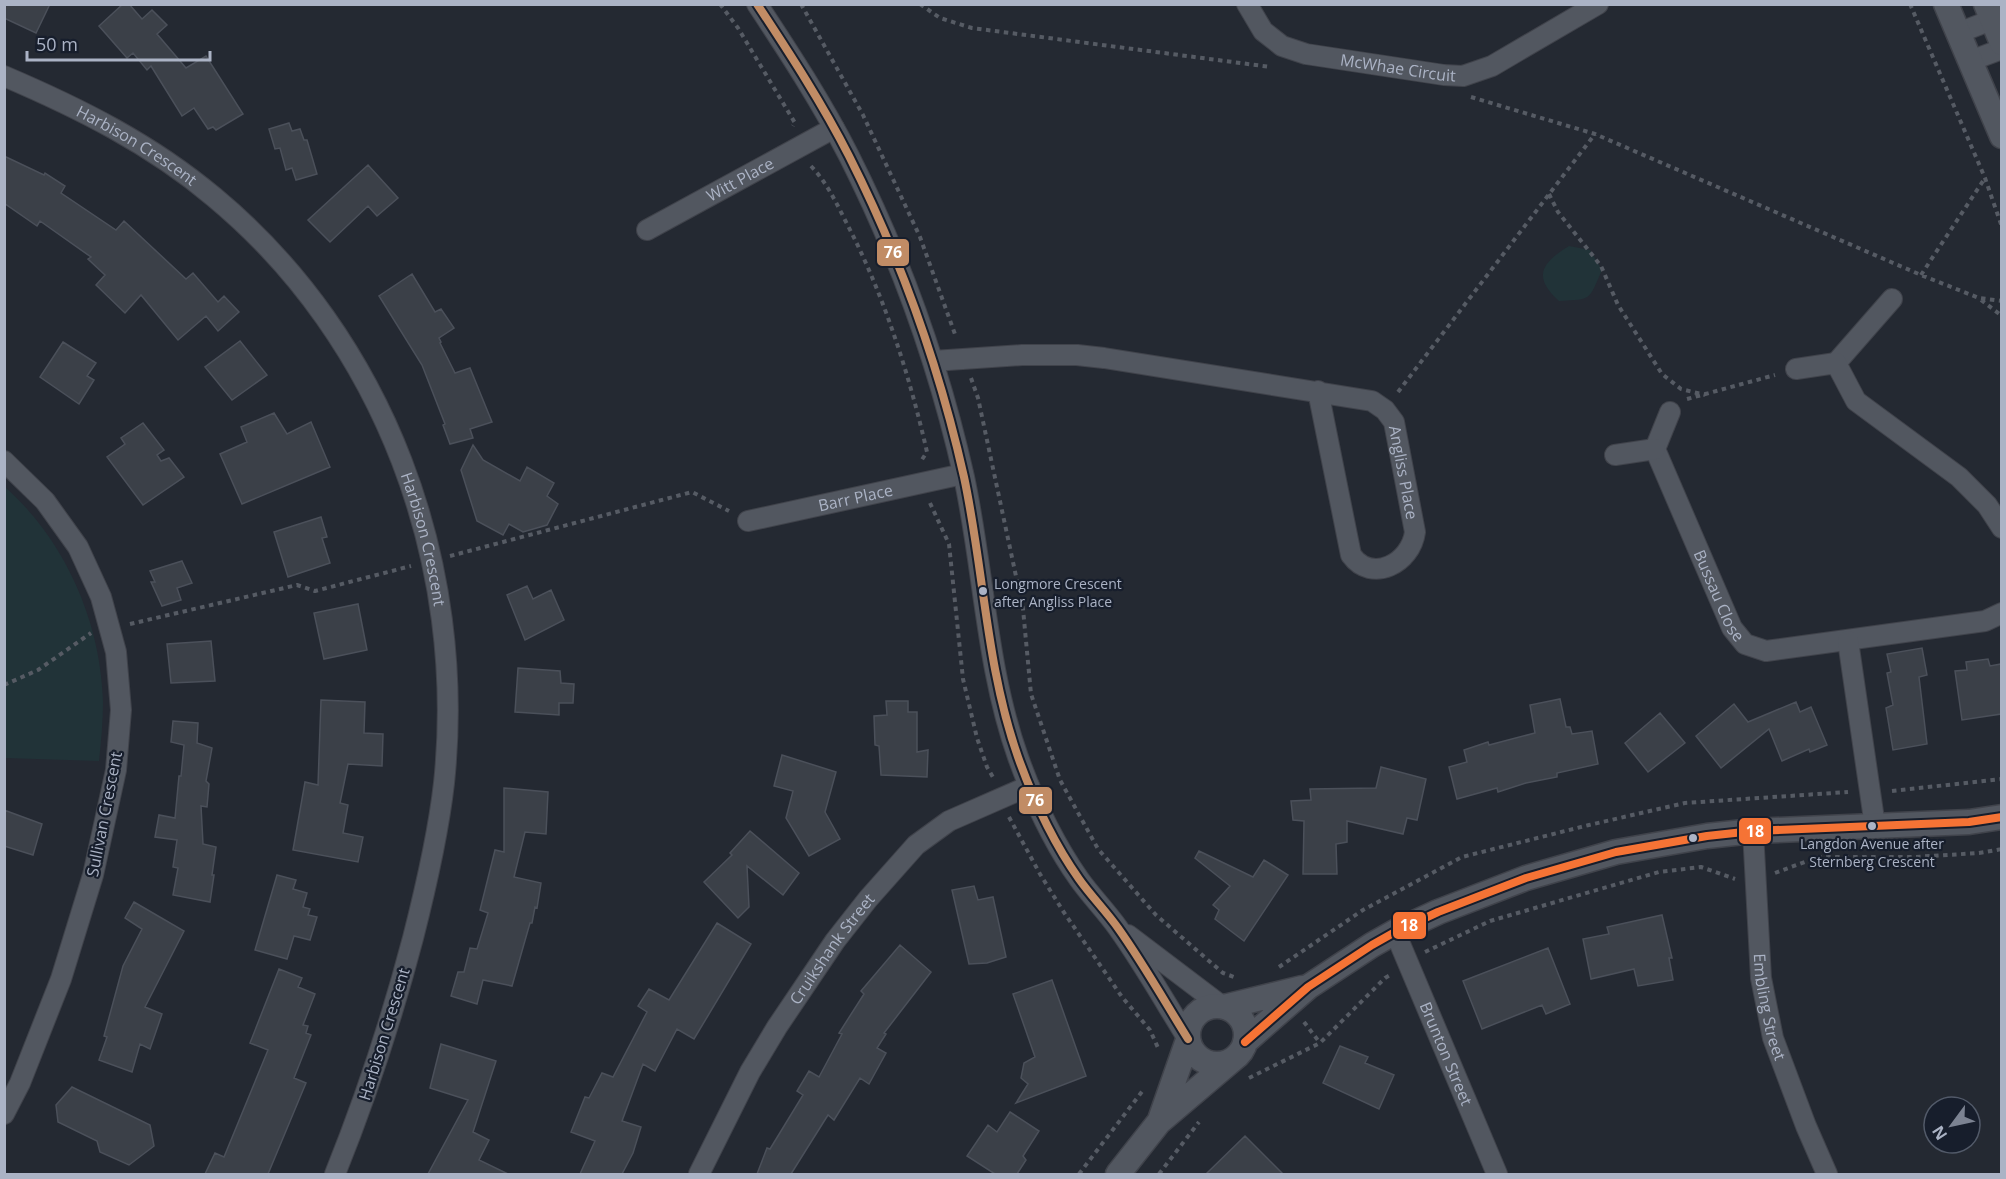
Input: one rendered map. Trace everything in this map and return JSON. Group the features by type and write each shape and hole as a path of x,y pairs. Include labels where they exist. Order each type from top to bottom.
{"street":[{"path":"758,4 834,128 902,271 933,361 963,474 999,692 1017,755 1029,786 1056,843 1079,879 1118,928 1188,1039 1191,1049 1205,1062 1215,1064 1224,1063 1239,1050 1246,1033 1239,1017 1118,928"},
{"name":"McWhae Circuit","path":"1247,4 1263,31 1282,46 1306,54 1463,76 1492,66 1592,6"},
{"path":"1946,4 2001,136"},
{"path":"1958,33 1993,14 2001,42"},
{"path":"1970,61 2001,49"},
{"name":"Harbison Crescent","path":"4,76 64,101 142,144 212,195 245,224 303,287 352,357 392,433 421,514 440,600 448,688 444,779 427,884 396,1002 357,1119 335,1174"},
{"name":"Witt Place","path":"647,230 834,128"},
{"path":"1796,369 1836,363 1892,299"},
{"name":"Angliss Place","path":"933,361 1022,355 1077,355 1318,391 1372,401 1385,410 1394,422 1415,531 1414,542 1405,556 1396,563 1375,569 1357,562 1351,555 1318,391"},
{"path":"1836,363 1856,401 1959,477 1987,505 2001,528"},
{"path":"1616,455 1655,449 1670,412"},
{"name":"Bussau Close","path":"1655,449 1732,628 1745,644 1766,651 1848,641 1985,621 2001,612"},
{"name":"Sullivan Crescent","path":"4,461 45,501 78,547 101,597 116,652 121,710 116,770 93,875 61,980 20,1083 4,1114"},
{"name":"Barr Place","path":"748,521 963,474"},
{"path":"1848,641 1875,826"},
{"name":"Cruikshank Street","path":"699,1174 750,1072 777,1027 868,899 916,845 949,821 1029,786"},
{"path":"1118,1174 1159,1122 1308,987 1395,932 1438,912 1526,878 1616,852 1707,836 1753,831 1969,822 2001,817"},
{"name":"Embling Street","path":"1753,831 1761,978 1773,1038 1806,1126 1827,1174"},
{"name":"Brunton Street","path":"1395,932 1497,1174"},
{"path":"1159,1122 1188,1039 1188,1029 1197,1013 1214,1006 1224,1007 1308,987"}],"path":[{"path":"720,4 738,28 795,123 790,132"},
{"path":"801,4 863,115 920,237 978,398 1023,609 1031,694 1060,780 1098,849 1156,915 1223,973 1239,979"},
{"path":"920,4 940,18 972,28 1273,67"},
{"path":"1910,4 1985,178 2001,227"},
{"path":"1462,94 1595,134 1921,275 1979,298 2001,301"},
{"path":"1385,410 1595,134"},
{"path":"810,164 823,178 862,252 895,337 927,452 920,462"},
{"path":"1921,275 1985,178"},
{"path":"1549,194 1558,212 1601,266 1618,305 1662,374 1681,389 1697,395 1705,395"},
{"path":"1979,298 2001,316"},
{"path":"1670,412 1667,403 1705,395 1796,369"},
{"path":"4,685 38,670 92,632 297,585 315,591 692,492 748,521"},
{"path":"929,500 949,544 963,679 977,738 987,767 993,776"},
{"path":"1886,792 2001,779"},
{"path":"1273,971 1363,910 1462,858 1685,803 1846,792"},
{"path":"1010,819 1063,911 1122,996 1150,1030 1160,1052"},
{"path":"1774,874 1818,857 1915,857 1978,854 2001,849"},
{"path":"1427,950 1490,921 1659,872 1701,867 1735,879"},
{"path":"1240,1085 1249,1078 1320,1043 1385,978"},
{"path":"1079,1174 1148,1084"},
{"path":"1158,1174 1202,1119"}],"shaded area":[{"path":"1569,246 1590,250 1602,270 1588,296 1578,300 1559,301 1545,284 1544,270 1553,258"},
{"path":"5,487 26,508 62,557 87,613 101,672 103,709 99,761 5,758"}],"building":[{"path":"4,4 50,4 36,33 4,18"},
{"path":"123,4 129,4 142,19 152,10 167,25 157,34 186,68 206,56 243,114 216,130 213,127 208,129 194,108 182,116 151,66 147,70 133,53 127,58 99,26"},
{"path":"289,123 292,131 300,129 304,140 307,140 317,174 296,180 292,168 286,170 280,148 275,149 269,129"},
{"path":"4,156 44,175 45,173 65,186 61,193 116,230 124,221 186,279 193,273 218,302 224,296 239,312 218,331 206,316 178,340 141,295 125,313 96,285 105,275 88,259 91,257 40,221 37,226 4,203"},
{"path":"368,165 398,198 377,216 368,206 330,242 308,220"},
{"path":"412,274 435,312 441,309 454,328 439,338 440,343 455,373 470,368 492,422 470,429 473,438 450,444 443,425 445,424 422,365 379,296"},
{"path":"240,341 267,375 232,400 205,367"},
{"path":"63,342 96,363 87,376 94,380 79,404 40,377"},
{"path":"274,413 287,434 311,422 330,467 242,504 220,454 247,442 241,427"},
{"path":"143,423 164,450 157,455 161,461 169,458 184,477 143,505 107,457 125,444 121,438"},
{"path":"473,445 483,460 520,481 527,467 554,483 547,496 558,504 547,525 523,532 509,524 503,535 477,521 461,470"},
{"path":"321,517 327,537 322,538 330,563 288,577 274,532"},
{"path":"182,561 192,583 177,588 181,600 162,606 151,582 155,582 150,571"},
{"path":"527,586 533,599 551,590 564,620 525,640 507,595"},
{"path":"358,604 367,650 324,659 314,613"},
{"path":"211,641 215,681 171,683 167,644"},
{"path":"1922,648 1927,675 1919,677 1927,744 1893,750 1886,708 1893,705 1887,673 1891,672 1887,654"},
{"path":"1988,659 1990,666 2001,664 2001,714 1962,720 1955,671 1967,670 1966,662"},
{"path":"518,668 560,671 561,683 574,684 573,703 559,703 559,715 515,712"},
{"path":"1560,699 1566,727 1570,727 1572,734 1592,731 1598,764 1557,773 1557,777 1526,783 1498,792 1497,788 1457,799 1449,767 1467,762 1464,750 1488,742 1489,745 1535,733 1530,705"},
{"path":"321,700 365,702 364,733 383,734 382,766 348,764 340,803 348,805 343,833 363,837 358,862 293,850 305,782 318,785"},
{"path":"886,701 908,701 908,712 917,712 917,752 928,750 927,777 881,775 879,746 875,745 874,716 887,715"},
{"path":"1796,702 1800,712 1811,707 1827,745 1810,752 1809,749 1782,761 1769,729 1721,768 1696,736 1734,704 1748,722"},
{"path":"1660,713 1685,743 1648,772 1625,743"},
{"path":"173,721 198,723 197,743 212,748 206,781 209,784 207,807 201,806 203,844 216,847 210,902 173,895 178,868 173,867 177,840 155,837 159,815 175,818 184,745 171,742"},
{"path":"782,755 836,772 825,812 840,839 809,856 786,818 793,791 774,786"},
{"path":"1381,767 1426,779 1417,820 1407,818 1403,834 1347,821 1347,842 1336,844 1337,874 1303,874 1304,821 1293,820 1291,801 1311,800 1310,789 1376,788"},
{"path":"504,788 548,792 546,834 525,832 514,877 541,883 537,908 535,907 512,986 483,980 477,1004 451,996 458,972 464,972 470,948 477,949 488,913 480,910 495,850 504,852"},
{"path":"4,810 42,824 33,855 4,846"},
{"path":"750,831 799,873 783,895 747,866 749,907 738,918 704,882 732,855 730,853"},
{"path":"1199,851 1253,877 1264,860 1288,875 1244,941 1215,919 1219,910 1213,905 1230,886 1195,858"},
{"path":"277,875 296,880 293,889 307,893 303,907 310,909 308,915 317,917 310,940 294,936 287,959 255,950"},
{"path":"974,886 978,900 993,897 1006,957 987,963 969,964 952,890"},
{"path":"134,902 184,931 145,1007 162,1014 150,1049 140,1044 132,1072 99,1060 107,1037 104,1036 123,966 142,929 125,918"},
{"path":"1662,915 1672,958 1669,958 1673,980 1638,986 1634,969 1591,979 1583,939 1609,934 1607,927"},
{"path":"717,923 751,944 694,1039 677,1029 655,1071 643,1064 622,1121 641,1127 633,1153 622,1174 580,1174 595,1141 571,1132 585,1097 589,1098 602,1073 613,1077 647,1012 638,1006 649,989 669,1000"},
{"path":"900,945 931,972 884,1033 886,1034 877,1048 886,1053 869,1084 860,1078 834,1120 828,1115 791,1174 757,1174 767,1148 770,1149 803,1095 797,1091 809,1071 819,1077 842,1034 839,1033 864,994 861,991"},
{"path":"1548,948 1570,1004 1546,1014 1542,1005 1482,1029 1463,981"},
{"path":"279,969 302,978 298,987 315,994 303,1025 308,1026 306,1033 311,1035 294,1078 306,1083 268,1174 205,1174 215,1153 224,1157 268,1050 250,1043"},
{"path":"1052,980 1086,1076 1016,1103 1028,1084 1021,1078 1024,1063 1035,1057 1013,994"},
{"path":"441,1044 496,1061 473,1132 489,1140 479,1160 508,1174 428,1174 468,1100 430,1088"},
{"path":"1340,1046 1368,1057 1365,1063 1394,1075 1379,1109 1323,1083"},
{"path":"72,1087 150,1125 154,1146 129,1165 100,1152 97,1141 58,1122 56,1105"},
{"path":"1010,1112 1039,1131 1023,1156 1026,1160 1017,1174 995,1174 967,1156 988,1125 997,1132"},
{"path":"1245,1136 1283,1174 1206,1174"}],"transit line":[{"name":"76","path":"757,4 817,98 868,194 901,273 930,353 964,477 992,653 1007,723 1030,789 1044,820 1070,865 1127,941 1188,1039"},
{"name":"18","path":"1245,1042 1308,987 1372,945 1438,912 1526,878 1616,852 1707,836 1753,831 1969,822 2002,817"}],"place":[{"name":"Longmore Crescent after Angliss Place","path":"983,591"},
{"name":"Langdon Avenue after Sternberg Crescent","path":"1872,826"}]}
